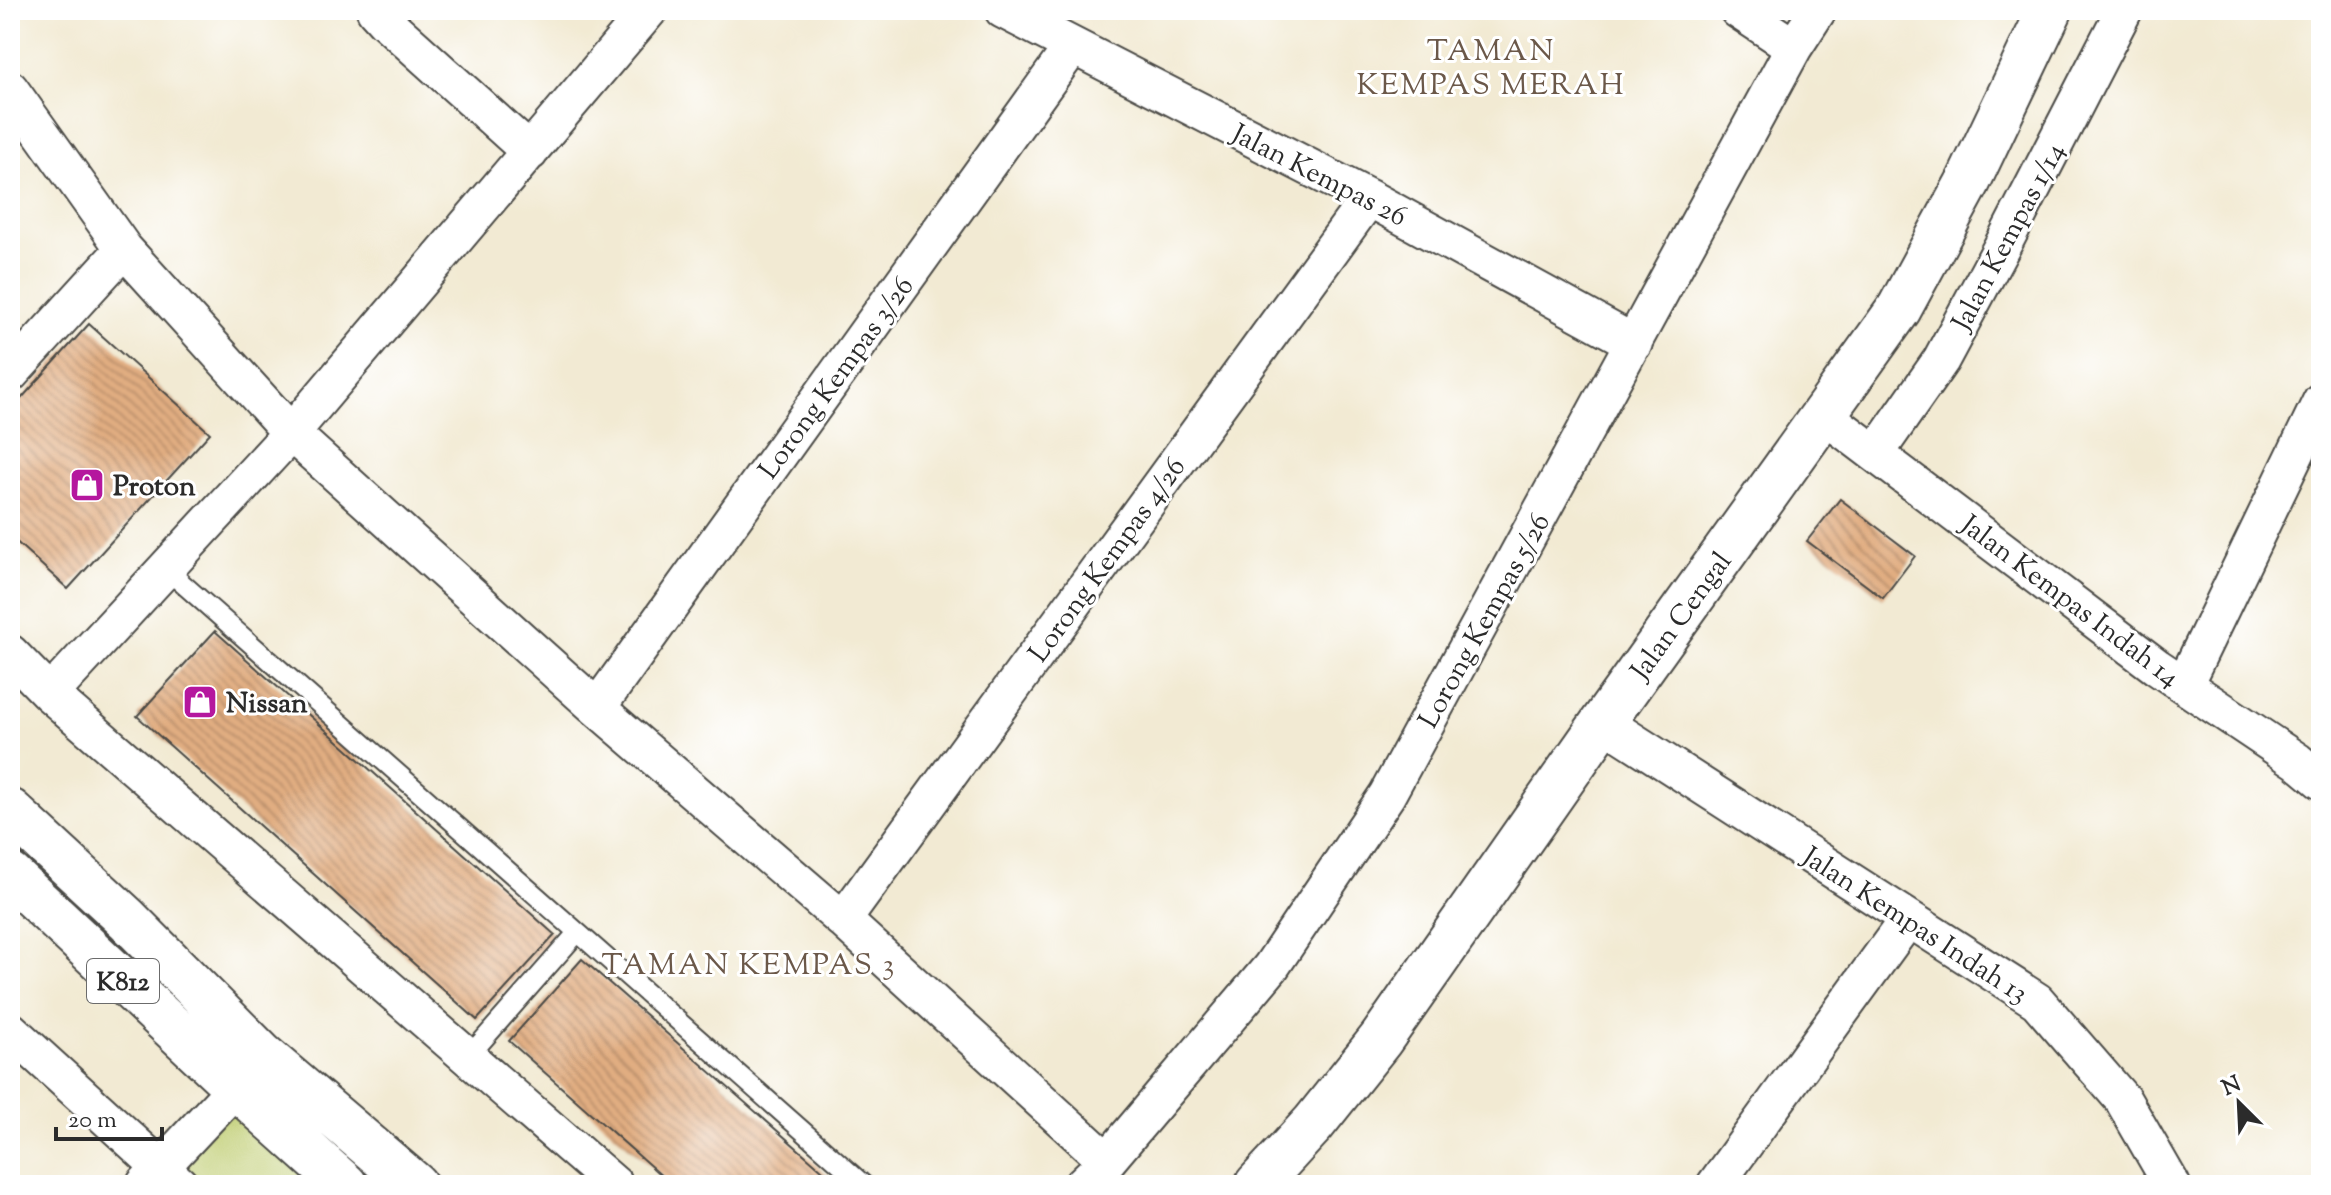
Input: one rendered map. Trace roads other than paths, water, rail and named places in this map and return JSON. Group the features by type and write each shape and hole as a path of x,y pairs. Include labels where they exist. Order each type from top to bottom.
{"street":[{"path":"375,10 530,152"},
{"path":"50,694 291,433 649,10"},
{"name":"Jalan Kempas 26","path":"1003,10 1369,198 1634,343"},
{"path":"1738,10 1794,47"},
{"name":"Lorong Kempas 5/26","path":"1094,1173 1271,967 1387,795 1794,47 1818,10"},
{"name":"Jalan Cengal","path":"1257,1185 1314,1123 1381,1039 1899,309 1968,182 2050,10"},
{"name":"Jalan Kempas 1/14","path":"1876,453 1941,360 2124,10"},
{"name":"Lorong Kempas 3/26","path":"597,708 1072,47"},
{"path":"10,89 124,249 291,433 597,708 843,920 1094,1173"},
{"name":"Lorong Kempas 4/26","path":"843,920 1369,198"},
{"path":"10,374 124,249"},
{"path":"2184,685 2311,450 2321,401"},
{"name":"Jalan Kempas Indah 14","path":"1824,415 2157,667 2297,761 2321,781"},
{"path":"10,653 50,694 615,1185"},
{"name":"Jalan Kempas Indah 13","path":"1603,722 2037,1001 2123,1100 2172,1185"},
{"name":"K812","path":"10,811 127,919 345,1185"},
{"name":"K812","path":"10,875 248,1070 415,1185"},
{"path":"1715,1185 1908,919"},
{"path":"10,1030 161,1179 248,1070"}],"lane":[{"path":"166,569 864,1185"},
{"path":"468,1057 577,933"}],"place":[{"name":"Proton","path":"87,485"},
{"name":"Nissan","path":"200,702"}],"district":[{"name":"TAMAN KEMPAS MERAH","path":"1491,67"},
{"name":"TAMAN KEMPAS 3","path":"749,964"}]}
